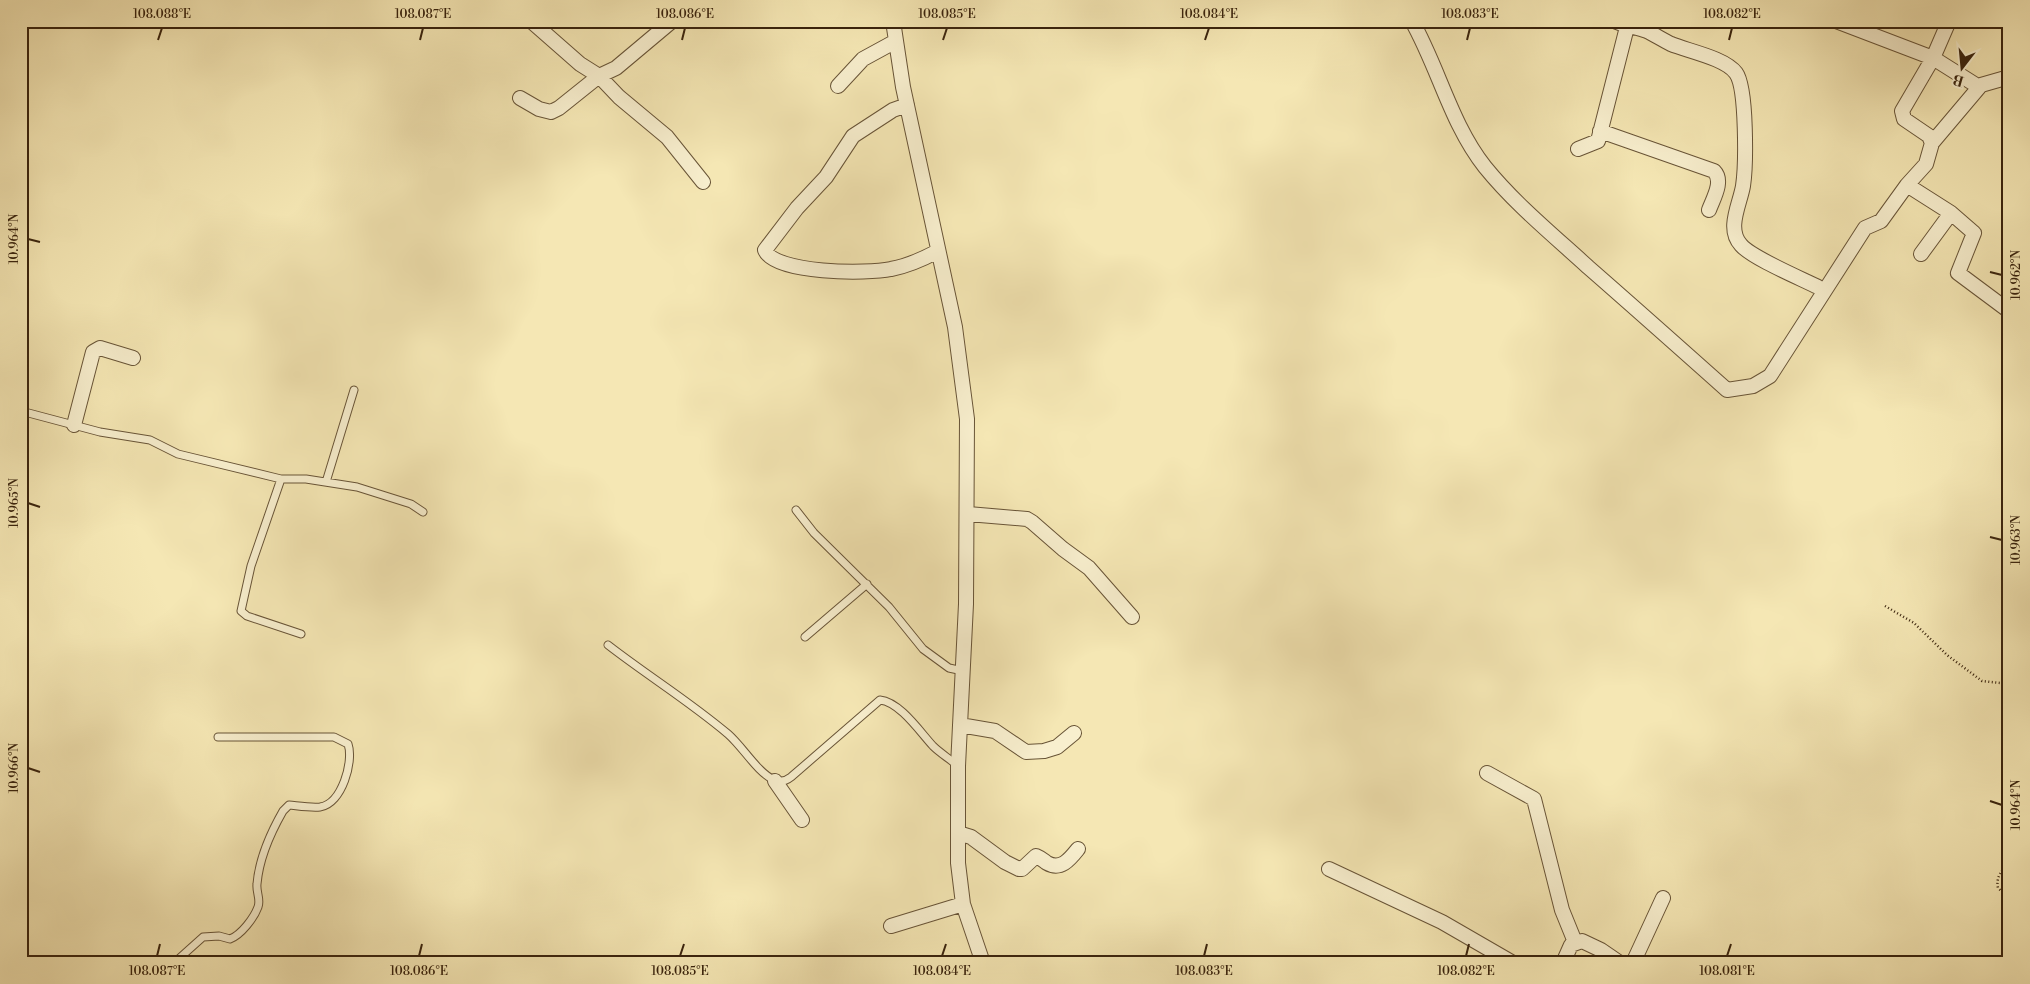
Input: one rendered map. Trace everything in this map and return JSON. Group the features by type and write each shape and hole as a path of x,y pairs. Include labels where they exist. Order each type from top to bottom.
{"street":[{"path":"530,21 580,64 600,76 619,97 667,137 703,182"},
{"path":"520,98 539,109 550,112 559,108 600,76 616,68 672,21"},
{"path":"893,21 907,105 956,327 967,419 968,514 966,604 958,766 958,863 963,904 983,963"},
{"path":"1412,21 1430,56 1454,115 1485,167 1535,220 1728,390 1753,386 1770,376 1865,228 1881,221 1907,185 1926,164 1932,143 1979,87 2009,76"},
{"path":"1836,21 1933,58 1979,87"},
{"path":"1932,143 1929,136 1904,119 1902,111 1933,58 1949,21"},
{"path":"1578,149 1597,142 1620,24 1644,26 1671,44 1727,65 1737,74 1742,90 1745,153 1743,186 1734,230 1740,245 1818,286"},
{"path":"838,86 863,59 896,41"},
{"path":"907,105 893,110 853,136 826,178 796,208 765,250 767,256 774,260 818,271 831,272 890,269 922,260 938,251"},
{"path":"1600,131 1714,171 1718,175 1719,181 1709,210"},
{"path":"1907,185 1951,213 1974,232 1958,273 2009,311"},
{"path":"1921,254 1951,213"},
{"path":"74,425 93,352 100,348 133,358"},
{"path":"968,514 1017,518 1032,522 1062,549 1089,568 1132,617"},
{"path":"960,724 995,731 1026,752 1044,751 1057,746 1074,734"},
{"path":"1487,773 1534,799 1562,910 1575,942"},
{"path":"775,781 802,820"},
{"path":"958,833 971,837 1005,862 1019,869 1022,869 1036,856 1049,864 1060,866 1067,862 1078,849"},
{"path":"1329,869 1442,922 1513,963"},
{"path":"1633,963 1663,898"},
{"path":"891,926 963,904"},
{"path":"1563,963 1571,945 1582,940 1620,963"}],"lane":[{"path":"326,482 354,390"},
{"path":"21,411 100,432 150,440 178,454 281,479 306,479 358,487 411,504 423,512"},
{"path":"281,479 251,566 241,611 247,616 301,634"},
{"path":"796,510 814,533 890,607 923,649 949,668 962,671"},
{"path":"805,637 867,584"},
{"path":"608,645 694,706 737,742 764,774 775,781 785,782 880,700 895,706 916,725 934,747 958,766"},
{"path":"174,963 203,937 219,936 230,939 238,934 259,905 257,884 261,865 283,810 289,805 321,807 327,804 337,795 344,784 348,768 350,751 348,744 334,737 218,737"}],"path":[{"path":"1886,606 1914,623 1948,655 1982,681 2009,684"},
{"path":"2009,862 2001,871 1997,880 1998,888 2009,898"}]}
